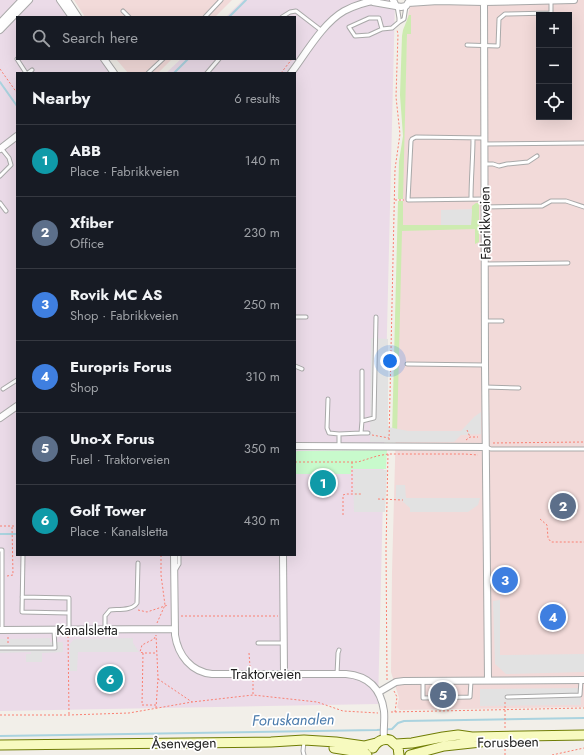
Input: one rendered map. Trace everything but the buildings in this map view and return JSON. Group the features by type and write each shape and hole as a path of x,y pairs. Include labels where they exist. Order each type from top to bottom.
{"street":[{"path":"0,23 22,0"},
{"path":"0,30 29,0"},
{"path":"60,0 71,16"},
{"path":"67,0 77,16"},
{"path":"293,72 327,25 343,12 358,4 377,0"},
{"path":"370,2 395,4 401,7 408,3 436,0 574,0"},
{"name":"Fabrikkveien","path":"484,1 484,321 488,445 488,680"},
{"path":"105,60 113,72"},
{"path":"0,149 16,137"},
{"path":"0,418 16,407"},
{"path":"296,446 339,447 488,445"},
{"name":"Traktorveien","path":"174,556 176,641 183,657 189,664 200,672 212,674 337,674 357,676 371,684 379,692"},
{"path":"283,556 284,674"},
{"name":"Kanalsletta","path":"3,630 54,630 69,632 105,629 175,629"},
{"path":"372,755 372,750 381,738 384,723 384,712 379,692 396,682 423,680 582,680"},
{"name":"Forusbeen","path":"398,750 472,737 584,735"},
{"path":"381,738 390,740 398,750"},
{"name":"Åsenvegen","path":"304,747 336,742 364,746 381,738"},
{"name":"Forusbeen","path":"410,755 444,746 461,744 584,741"},
{"name":"Åsenvegen","path":"0,745 271,742 304,747 335,748 365,753 367,755"}],"lane":[{"path":"205,16 221,0"},
{"path":"467,45 498,46 498,18 505,14 551,13 551,0"},
{"path":"382,29 378,18 369,18 349,27 355,36 369,35 382,29 392,28 404,19 408,3"},
{"path":"395,4 399,22"},
{"path":"123,11 128,16"},
{"path":"284,16 290,12 296,11 322,32"},
{"path":"18,60 26,72"},
{"path":"149,72 162,60"},
{"path":"208,72 218,60"},
{"path":"485,199 408,200 412,139 416,137 473,138 484,141 584,143"},
{"path":"471,199 473,138"},
{"path":"0,149 9,158 11,165 0,176"},
{"path":"484,164 499,166 528,162 537,156"},
{"path":"485,207 542,206 551,201 566,201 584,207"},
{"path":"0,203 6,211"},
{"path":"485,264 568,263"},
{"path":"296,317 306,317"},
{"path":"362,420 374,418 376,317"},
{"path":"484,321 502,321"},
{"path":"407,364 485,365"},
{"path":"296,366 302,369"},
{"path":"361,433 362,371"},
{"path":"3,389 16,381"},
{"path":"485,387 519,388"},
{"path":"328,399 329,433 368,434"},
{"path":"339,434 339,447"},
{"path":"488,445 491,449 584,449"},
{"path":"0,550 2,550 3,630"},
{"path":"23,556 22,612 69,613"},
{"path":"174,572 179,564 179,556"},
{"path":"105,629 105,616 110,610 130,608 135,606 137,603 138,563"},
{"path":"22,597 69,598 69,632"},
{"path":"0,648 55,648 54,630"},
{"path":"258,643 283,643"},
{"path":"337,674 339,650"},
{"path":"423,680 423,698 470,697 471,680"},
{"path":"507,697 580,695 582,680"}],"path":[{"path":"388,443 394,200 396,162 400,134 396,100 397,30"},
{"path":"282,72 291,60"},
{"path":"0,69 16,92"},
{"path":"394,200 408,200"},
{"path":"466,430 470,437"},
{"path":"368,434 389,438"},
{"path":"465,442 470,437 478,437"},
{"path":"488,445 584,442"},
{"path":"388,450 386,579 388,680"},
{"path":"296,462 360,462 388,454 478,455"},
{"path":"352,462 352,494"},
{"path":"343,515 343,495 361,494"},
{"path":"378,499 403,500"},
{"path":"540,519 547,525 548,538 551,542 584,542"},
{"path":"0,526 16,526"},
{"path":"2,576 13,575 12,526"},
{"path":"156,625 165,605 161,575 161,556"},
{"path":"130,608 147,612 165,605"},
{"path":"180,616 278,616"},
{"path":"3,630 8,648"},
{"path":"69,632 69,715"},
{"path":"156,705 142,705 143,653 140,652 142,645 154,639 156,634 158,678 156,709"},
{"path":"143,653 157,654"},
{"path":"249,653 250,670"},
{"path":"158,678 192,702"},
{"path":"253,678 254,695"},
{"path":"394,690 397,697 395,712"},
{"path":"0,715 129,713 192,702 254,695 317,702 343,711 379,713"},
{"path":"389,712 584,708"},
{"path":"505,710 505,725"},
{"path":"505,745 505,755"},
{"path":"552,755 584,748"}],"shaded area":[{"path":"0,0 69,0 79,16 16,16 16,60 108,60 115,72 16,72 16,556 296,556 296,72 167,72 180,60 296,60 296,16 227,16 243,0 395,0 378,704 0,711"},
{"path":"74,0 232,0 216,16 84,16"},
{"path":"411,0 584,0 584,707 400,710 397,707 399,698 391,672 392,572 407,21"},
{"path":"117,60 171,60 159,72 127,72"},
{"path":"472,209 471,225 441,225 441,210"},
{"path":"371,338 388,339 388,427 408,431 461,431 481,412 481,434 461,435 454,442 370,442"},
{"path":"353,470 387,470 385,512 354,512"},
{"path":"396,485 405,485 406,498 480,498 478,505 468,512 410,512 410,508 401,500 396,500"},
{"path":"500,600 500,655 584,654 584,672 506,674 495,664 493,601"},
{"path":"50,638 50,642 63,642 63,652 42,653 42,662 26,662 26,654 31,654 31,652 0,653 0,639 7,639 8,644 10,644 10,639"},
{"path":"133,638 133,643 139,652 78,652 77,671 70,671 70,644 74,639"},
{"path":"581,688 581,705 480,706 480,689"}],"green space":[{"path":"409,15 411,15 411,34 407,34 403,199 398,199 399,161 403,136 400,95 402,36"},
{"path":"398,201 403,201 403,225 471,225 472,206 479,203 479,242 475,244 475,229 402,231 397,435 392,436"},
{"path":"387,450 386,469 351,469 351,474 296,474 296,452"}],"waterway":[{"path":"230,16 246,0"},
{"path":"175,72 187,60"},
{"path":"0,82 16,105"},
{"path":"0,534 16,534"},
{"name":"Foruskanalen","path":"0,736 377,730 392,729 398,723 404,721 584,718"}],"place":[{"name":"ABB","path":"323,483"},
{"name":"Xfiber","path":"563,506"},
{"name":"Rovik MC AS","path":"505,580"},
{"name":"Europris Forus","path":"553,617"},
{"name":"Golf Tower","path":"110,679"},
{"name":"Uno-X Forus","path":"443,695"}]}
